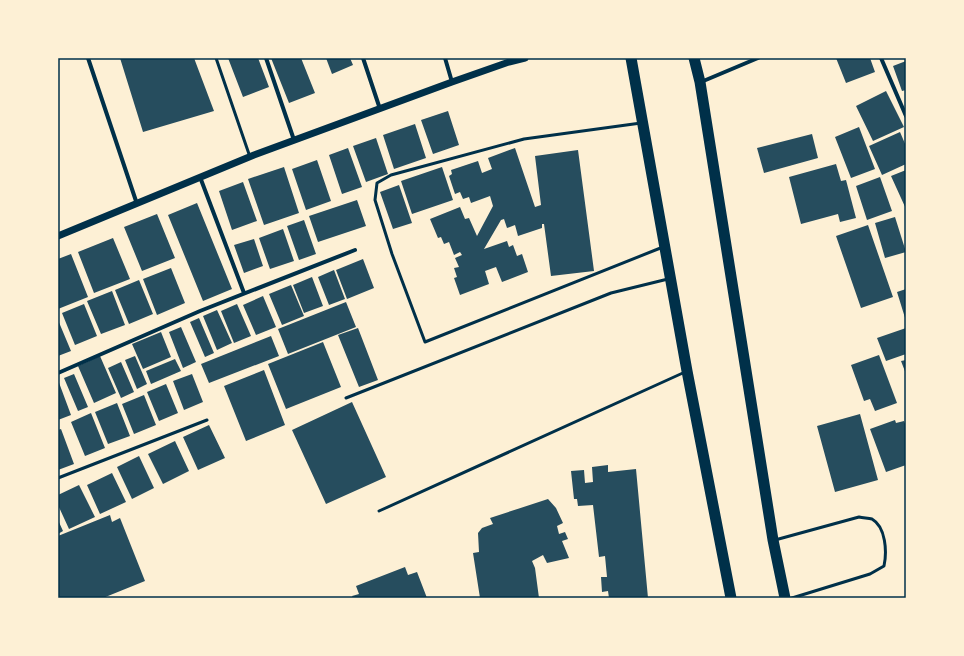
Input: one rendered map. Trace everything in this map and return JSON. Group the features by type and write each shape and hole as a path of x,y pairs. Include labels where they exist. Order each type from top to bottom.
{"highway":[{"path":"631,58 686,371 731,598"},
{"path":"694,58 700,82 773,540 785,598"}],"street":[{"path":"88,58 137,204"},
{"path":"266,58 294,140"},
{"path":"362,58 380,109"},
{"path":"445,58 452,82"},
{"path":"58,236 294,140 452,82 525,58"},
{"path":"700,82 758,58"},
{"path":"881,58 906,116"},
{"path":"200,177 244,293"},
{"path":"58,373 244,293 355,250"}],"lane":[{"path":"216,58 250,157"},
{"path":"642,123 524,140 391,175 377,183 375,200 392,254 425,342 664,247"},
{"path":"346,398 612,293 670,278"},
{"path":"379,511 686,371"},
{"path":"58,478 207,420"},
{"path":"773,540 859,517 872,519 881,529 885,542 886,555 884,566 870,574 792,598"}],"building":[{"path":"120,58 194,58 214,111 143,132"},
{"path":"228,58 258,58 269,87 243,97"},
{"path":"271,58 301,58 315,93 289,103"},
{"path":"326,58 350,58 353,65 332,74"},
{"path":"836,58 870,58 875,72 846,83"},
{"path":"906,61 906,90 902,91 893,66"},
{"path":"886,91 904,127 873,141 856,106"},
{"path":"448,111 459,145 433,154 421,120"},
{"path":"415,124 426,158 394,169 383,135"},
{"path":"859,127 875,169 851,178 835,137"},
{"path":"900,132 906,146 906,164 882,175 869,146"},
{"path":"812,134 818,158 764,173 757,148"},
{"path":"376,138 388,174 366,182 353,146"},
{"path":"348,148 362,187 342,194 329,155"},
{"path":"515,148 535,207 541,205 535,156 578,150 594,271 551,276 544,224 542,224 542,228 518,236 515,225 507,228 504,219 501,220 484,249 507,241 509,247 513,245 517,256 522,254 528,272 502,282 496,267 485,271 489,284 460,295 454,278 457,277 454,268 459,267 455,258 462,255 460,252 454,255 449,242 444,244 441,237 438,238 430,219 460,207 465,219 469,218 477,236 493,206 490,196 471,203 469,197 463,199 460,192 455,194 449,176 452,174 451,170 478,161 482,173 492,169 488,158"},
{"path":"317,160 331,201 306,210 292,169"},
{"path":"836,164 841,181 846,180 856,218 840,222 838,214 801,224 789,177"},
{"path":"284,167 299,213 264,225 248,179"},
{"path":"442,167 453,200 412,214 401,181"},
{"path":"906,170 906,209 891,176"},
{"path":"880,177 892,211 867,220 856,186"},
{"path":"243,182 257,221 232,230 219,191"},
{"path":"399,185 412,223 393,229 380,192"},
{"path":"357,200 366,226 318,242 309,216"},
{"path":"197,203 232,289 203,301 168,215"},
{"path":"157,214 175,258 142,271 124,227"},
{"path":"895,217 906,252 885,258 875,223"},
{"path":"304,220 316,254 299,260 287,226"},
{"path":"868,225 893,297 861,308 836,236"},
{"path":"283,229 294,261 270,269 259,238"},
{"path":"113,238 130,279 94,293 78,252"},
{"path":"254,239 263,266 244,273 234,245"},
{"path":"71,254 88,297 58,309 58,259"},
{"path":"363,259 374,288 347,299 336,270"},
{"path":"171,268 185,303 157,315 143,279"},
{"path":"334,270 345,299 329,305 318,277"},
{"path":"312,277 323,306 304,313 293,285"},
{"path":"139,280 153,314 129,324 115,290"},
{"path":"291,285 304,316 282,325 269,294"},
{"path":"906,289 906,321 897,292"},
{"path":"112,291 125,325 101,334 87,301"},
{"path":"263,296 276,327 256,335 243,305"},
{"path":"346,302 356,327 288,354 278,329"},
{"path":"84,304 97,336 75,345 62,313"},
{"path":"237,304 251,336 234,343 221,311"},
{"path":"217,310 232,343 217,350 203,316"},
{"path":"199,318 214,353 205,357 190,322"},
{"path":"58,320 71,351 58,356"},
{"path":"181,327 196,362 183,368 169,332"},
{"path":"358,328 378,380 359,387 338,335"},
{"path":"906,328 906,354 886,361 877,338"},
{"path":"161,332 171,357 143,369 132,344"},
{"path":"271,336 279,356 209,383 201,364"},
{"path":"323,342 341,387 286,409 268,364"},
{"path":"879,355 897,403 875,411 870,399 864,401 851,365"},
{"path":"100,356 116,393 94,403 78,366"},
{"path":"135,356 147,384 137,389 125,360"},
{"path":"175,359 181,371 151,384 146,371"},
{"path":"906,360 906,374 901,361"},
{"path":"121,362 134,392 121,398 108,368"},
{"path":"264,370 285,425 246,441 224,386"},
{"path":"74,374 88,407 78,411 64,378"},
{"path":"192,374 203,402 184,410 173,381"},
{"path":"58,380 71,415 58,420"},
{"path":"166,384 178,413 159,421 147,392"},
{"path":"144,395 156,425 134,434 122,404"},
{"path":"352,402 386,477 326,504 292,430"},
{"path":"117,403 130,436 108,444 95,412"},
{"path":"91,413 105,448 85,456 71,422"},
{"path":"860,414 878,480 835,492 817,426"},
{"path":"895,420 896,423 904,421 906,426 906,465 886,472 870,429"},
{"path":"209,425 225,458 198,470 183,437"},
{"path":"61,429 74,464 58,470 58,430"},
{"path":"175,441 189,471 163,484 148,454"},
{"path":"139,456 154,488 132,499 117,467"},
{"path":"608,465 608,472 636,469 648,598 609,598 608,591 602,592 601,577 607,577 605,556 599,557 593,505 578,506 577,499 574,499 571,471 584,470 585,483 593,482 592,467"},
{"path":"112,473 126,502 100,514 87,485"},
{"path":"79,485 95,517 69,529 58,505 58,495"},
{"path":"548,499 556,508 563,523 557,526 559,534 565,532 568,539 562,541 569,558 547,563 543,555 532,561 535,568 539,598 480,598 473,553 479,552 478,533 482,528 493,524 490,518"},
{"path":"110,515 112,522 120,518 145,581 103,598 58,598 58,536"},
{"path":"58,520 63,531 58,534"},
{"path":"405,567 408,575 417,572 427,598 353,598 352,596 359,594 356,586"}]}
